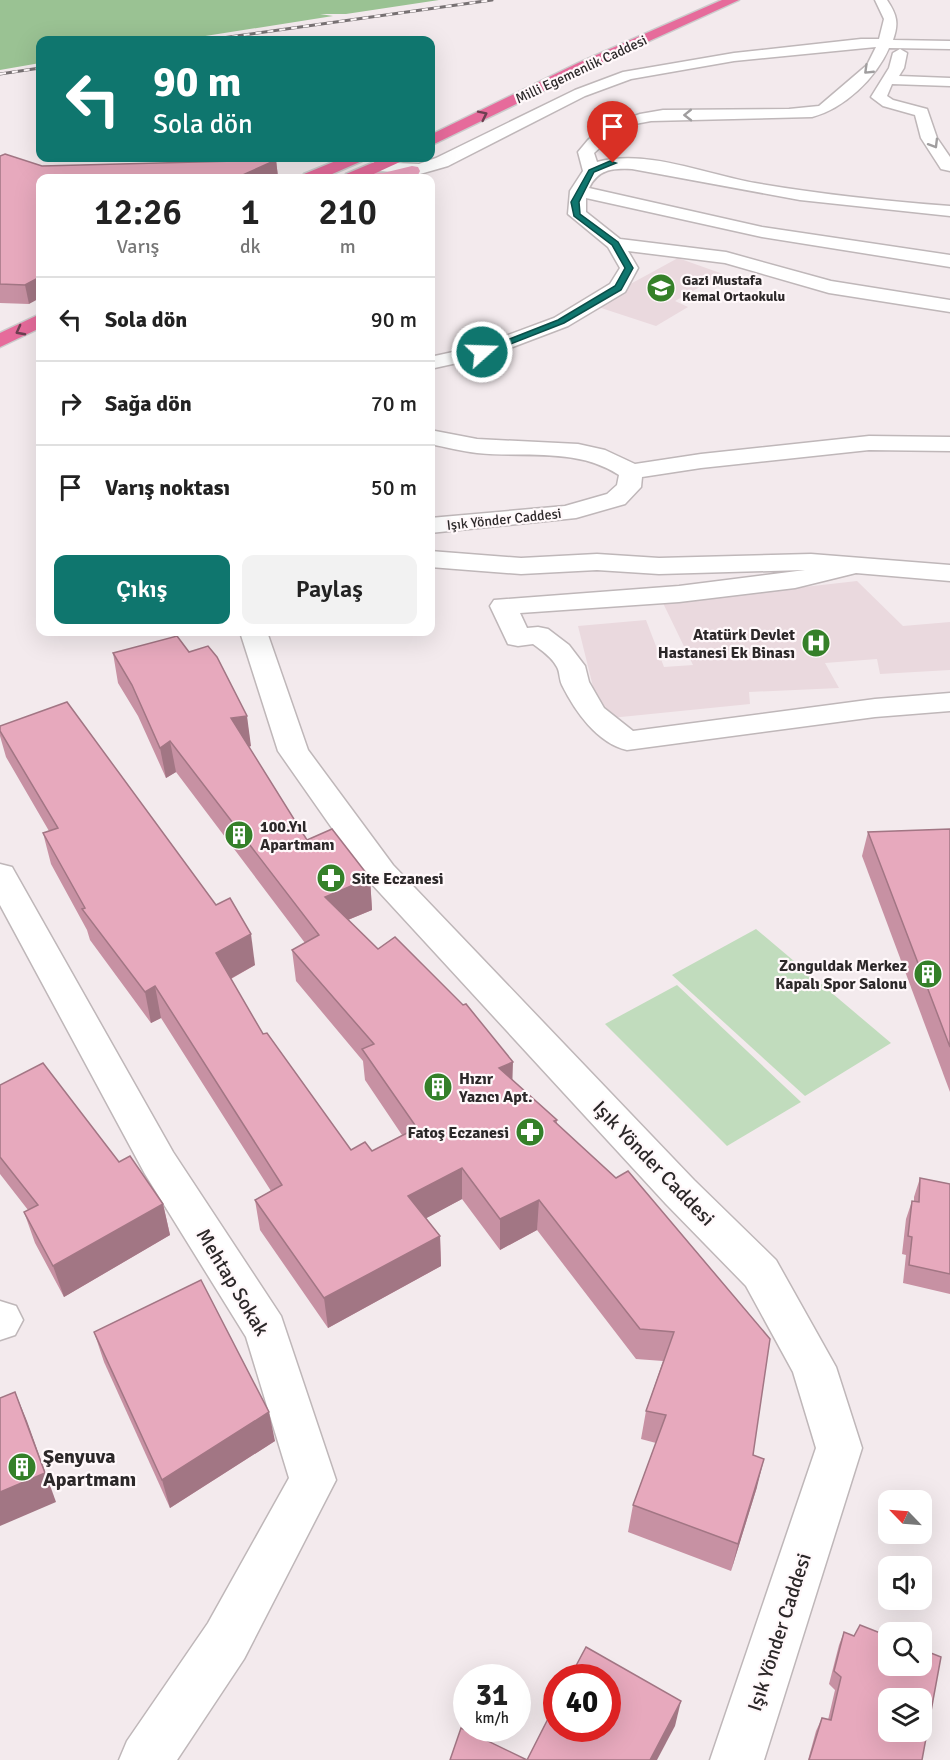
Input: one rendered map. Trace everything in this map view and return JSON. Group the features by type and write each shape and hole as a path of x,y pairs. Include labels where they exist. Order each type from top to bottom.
{"highway":[{"name":"Milli Egemenlik Caddesi","path":"435,125 710,0"},
{"name":"Milli Egemenlik Caddesi","path":"435,139 584,66 734,0"},
{"path":"320,174 346,162"},
{"path":"366,162 379,166"},
{"path":"361,174 388,162"},
{"path":"330,170 344,174"},
{"path":"0,341 36,322"},
{"path":"0,358 36,339"}],"main road":[{"path":"400,174 416,170"},
{"path":"406,174 416,170"}],"street":[{"path":"881,0 901,43 897,71 881,88 879,97 888,103 922,112 941,112"},
{"path":"591,171 586,153 606,132 621,123 643,117 789,114 824,109 873,67 892,23"},
{"path":"379,166 416,170 449,158 580,93 628,75 734,57 883,43 950,45"},
{"path":"889,80 950,82"},
{"path":"922,112 929,138 947,165 950,166"},
{"path":"435,362 482,352 524,338 581,311 618,288 629,268 615,244 577,214 575,202 591,171 613,163 750,187 950,211"},
{"path":"579,191 762,232 950,261"},
{"path":"615,244 654,247 726,258 829,287 950,306"},
{"path":"435,438 476,446 542,448 588,453 620,463 631,472 701,460 869,443 950,444"},
{"name":"Işık Yönder Caddesi","path":"435,526 567,513 616,498 629,487 631,472"},
{"path":"435,559 521,566 597,562 659,566 735,563 858,565 950,573"},
{"path":"858,565 795,580 679,594 503,606 518,638 538,634 559,651 571,666 575,682 593,713 627,741 875,708 950,702"},
{"name":"Işık Yönder Caddesi","path":"254,636 293,751 381,873 680,1192 761,1273 814,1368 839,1448 737,1760"},
{"name":"Mehtap Sokak","path":"0,875 159,1163 266,1330 313,1480 226,1641 146,1760"}],"shaded area":[{"path":"0,0 439,0 346,14 320,14 333,16 206,36 36,36 36,64 0,70"},
{"name":"Gazi Mustafa Kemal Ortaokulu","path":"678,258 723,274 675,301 688,307 656,326 592,305"},
{"name":"Atatürk Devlet Hastanesi Ek Binası","path":"857,581 903,626 950,622 950,670 880,674 877,659 825,663 839,688 749,692 750,704 601,719 578,626 646,620 664,667 693,665 663,603"},
{"path":"756,929 891,1043 805,1096 672,975"},
{"path":"677,985 801,1102 727,1146 605,1024"}],"building":[{"path":"5,154 42,166 272,162 245,174 36,174 36,279 25,285 0,284 0,156"},
{"path":"177,636 189,652 208,646 217,657 247,716 231,718 307,840 332,829 370,878 325,897 378,949 395,937 463,1005 466,1004 513,1062 499,1068 557,1120 554,1121 616,1178 628,1171 770,1339 753,1455 764,1459 738,1544 633,1505 666,1415 646,1411 674,1332 640,1329 539,1200 500,1219 462,1168 408,1196 440,1236 324,1298 255,1200 282,1185 155,986 145,992 82,909 85,908 43,833 58,828 0,731 0,726 67,702 216,905 230,898 251,934 216,953 263,1034 267,1033 351,1150 365,1142 372,1151 417,1128 362,1049 374,1044 292,950 319,935 170,741 160,748 132,685 113,653"},
{"name":"Zonguldak Merkez Kapalı Spor Salonu","path":"950,829 950,1047 868,832"},
{"path":"43,1063 119,1162 130,1156 163,1204 53,1266 24,1212 38,1205 0,1157 0,1085"},
{"path":"920,1178 950,1184 950,1274 909,1265 912,1237 908,1236 912,1201 919,1202"},
{"path":"201,1280 269,1412 162,1480 94,1332"},
{"path":"15,1392 45,1473 0,1492 0,1398"},
{"path":"860,1625 878,1632 878,1676 932,1676 932,1653 941,1657 932,1706 932,1688 878,1688 878,1742 925,1742 922,1760 809,1760 822,1718 831,1720 841,1677 834,1671 844,1632 854,1636"},
{"path":"586,1647 616,1664 577,1664"},
{"path":"621,1667 681,1701 650,1760 527,1760 543,1729 543,1742 621,1742"},
{"path":"456,1742 490,1742 527,1760 450,1760"}],"railway":[{"path":"236,36 492,0"},
{"path":"0,74 36,69"}],"place":[{"name":"Gazi Mustafa Kemal Ortaokulu","path":"661,288"},
{"name":"Atatürk Devlet Hastanesi Ek Binası","path":"816,643"},
{"name":"100.Yıl Apartmanı","path":"239,835"},
{"name":"Site Eczanesi","path":"331,878"},
{"name":"Zonguldak Merkez Kapalı Spor Salonu","path":"928,974"},
{"name":"Hızır Yazıcı Apt.","path":"438,1087"},
{"name":"Fatoş Eczanesi","path":"530,1132"},
{"name":"Şenyuva Apartmanı","path":"22,1467"}],"route":[{"path":"482,352 524,338 561,321 618,288 629,268 615,244 577,214 575,202 591,171 613,163"}]}
